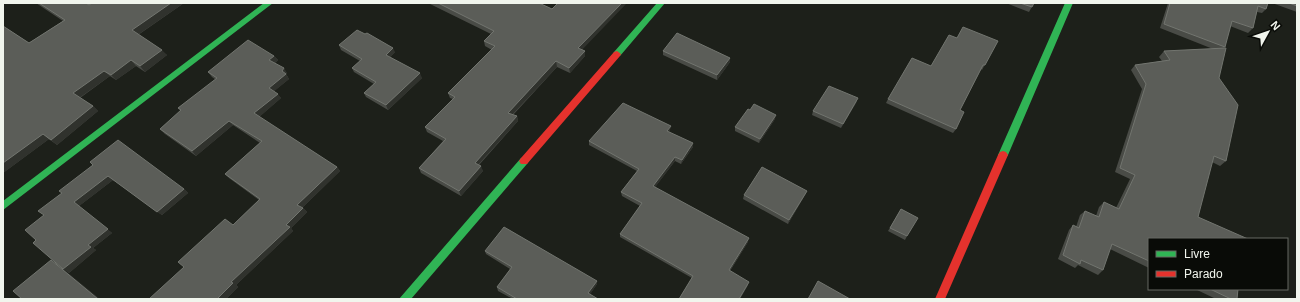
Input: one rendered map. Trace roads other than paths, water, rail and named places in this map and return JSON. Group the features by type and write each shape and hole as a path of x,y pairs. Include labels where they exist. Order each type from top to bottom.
{"street":[{"path":"3,206 269,3"},
{"path":"404,299 661,3"},
{"path":"940,299 1069,3"}]}
